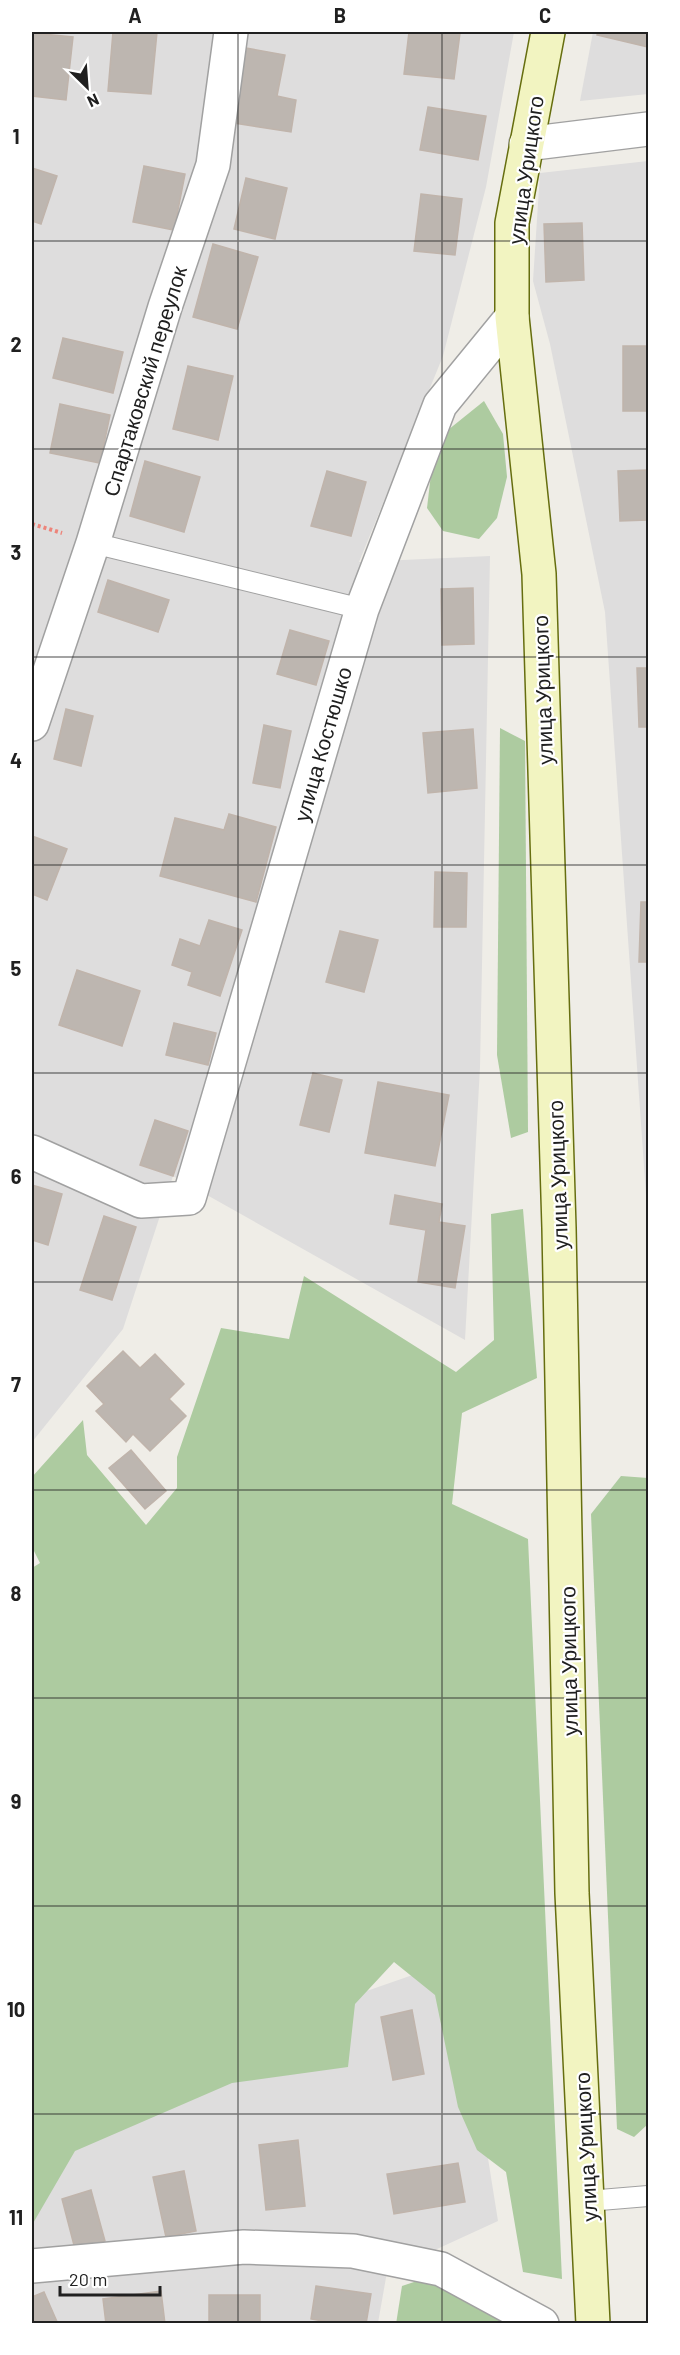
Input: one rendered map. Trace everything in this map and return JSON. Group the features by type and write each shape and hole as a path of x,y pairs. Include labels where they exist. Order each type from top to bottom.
{"main road":[{"name":"улица Урицкого","path":"548,32 525,144 512,223 512,317 539,574 558,1217 572,1893 593,2324"}],"street":[{"name":"Спартаковский переулок","path":"32,724 93,543 165,307 213,165 231,32"},
{"path":"525,144 648,129"},
{"name":"улица Костюшко","path":"32,1152 141,1200 189,1198 362,609 440,405 512,317"},
{"path":"32,2266 244,2247 353,2251 441,2269 542,2324"}],"lane":[{"path":"93,543 362,609"},
{"path":"588,2201 648,2196"}],"shaded area":[{"path":"32,32 514,32 486,187 443,356 359,562 490,556 480,1067 465,1340 173,1176 123,1329 32,1442"},
{"path":"593,32 648,32 648,94 580,101"},
{"path":"648,161 648,1223 605,612 550,344 533,281 540,173"},
{"path":"427,1970 465,2014 498,2221 387,2272 378,2323 32,2324 32,2060 315,2009"}],"green space":[{"path":"484,401 503,434 507,477 497,518 479,539 443,531 427,508 431,474 448,430"},
{"path":"500,728 525,741 528,1132 511,1138 497,1055"},
{"path":"523,1209 537,1378 462,1413 452,1504 528,1539 562,2279 523,2272 506,2172 477,2150 458,2107 435,1995 394,1962 355,2004 348,2067 232,2083 75,2151 32,2225 32,1568 40,1563 32,1547 32,1477 83,1420 87,1455 146,1525 177,1488 177,1457 221,1328 289,1339 304,1276 456,1372 494,1340 491,1214"},
{"path":"621,1476 648,1478 648,2124 634,2137 617,2129 591,1514"},
{"path":"423,2279 509,2323 396,2324 402,2286"}],"building":[{"path":"113,32 157,32 151,94 108,91"},
{"path":"409,32 460,33 454,79 404,74"},
{"path":"598,32 648,32 648,47 597,35"},
{"path":"32,33 73,37 66,100 32,96"},
{"path":"246,48 285,55 277,96 296,100 291,132 233,123"},
{"path":"428,107 486,116 478,160 420,150"},
{"path":"144,166 185,174 174,230 133,222"},
{"path":"32,168 57,176 41,224 32,221"},
{"path":"246,178 287,188 275,239 234,229"},
{"path":"421,194 462,199 455,255 414,251"},
{"path":"582,223 584,280 546,282 544,224"},
{"path":"213,244 258,257 237,329 193,317"},
{"path":"63,338 123,352 113,393 53,378"},
{"path":"623,346 648,346 648,411 623,411"},
{"path":"188,366 233,376 218,440 173,429"},
{"path":"60,404 110,415 100,463 50,453"},
{"path":"145,461 200,477 184,532 130,516"},
{"path":"648,470 648,520 620,521 618,471"},
{"path":"327,471 366,482 351,536 311,526"},
{"path":"108,580 169,600 158,632 98,612"},
{"path":"473,588 474,644 442,645 441,589"},
{"path":"290,630 329,641 316,685 277,674"},
{"path":"637,668 648,668 648,727 639,727"},
{"path":"66,709 93,716 81,766 54,759"},
{"path":"264,725 291,731 280,788 253,783"},
{"path":"473,729 477,788 428,793 423,733"},
{"path":"229,814 276,827 256,902 160,876 175,818 224,830"},
{"path":"32,836 67,849 47,900 32,894"},
{"path":"435,872 467,873 466,927 434,927"},
{"path":"641,902 648,902 648,962 639,962"},
{"path":"209,920 242,930 220,996 188,985 192,972 172,965 180,939 200,946"},
{"path":"340,931 378,940 364,992 326,982"},
{"path":"77,970 140,991 122,1046 59,1025"},
{"path":"174,1023 216,1033 208,1065 166,1055"},
{"path":"313,1073 342,1080 329,1132 300,1125"},
{"path":"378,1082 449,1095 435,1166 365,1153"},
{"path":"155,1120 188,1131 173,1176 140,1165"},
{"path":"32,1185 62,1194 48,1245 32,1240"},
{"path":"395,1195 442,1204 439,1222 465,1226 455,1288 418,1282 426,1230 390,1224"},
{"path":"104,1216 136,1227 112,1300 80,1290"},
{"path":"123,1351 140,1368 155,1354 184,1384 169,1399 186,1416 150,1451 133,1434 126,1442 96,1411 104,1404 87,1386"},
{"path":"131,1450 166,1491 145,1509 109,1468"},
{"path":"412,2010 424,2074 393,2080 381,2017"},
{"path":"298,2140 305,2206 266,2210 259,2145"},
{"path":"458,2163 465,2202 394,2214 387,2174"},
{"path":"184,2171 196,2231 166,2237 153,2177"},
{"path":"91,2190 105,2241 75,2249 62,2199"},
{"path":"316,2286 371,2294 366,2324 339,2324 311,2319"},
{"path":"161,2291 165,2324 106,2324 103,2299"},
{"path":"44,2292 58,2324 32,2324 32,2297"},
{"path":"209,2295 260,2295 260,2324 209,2324"}]}
